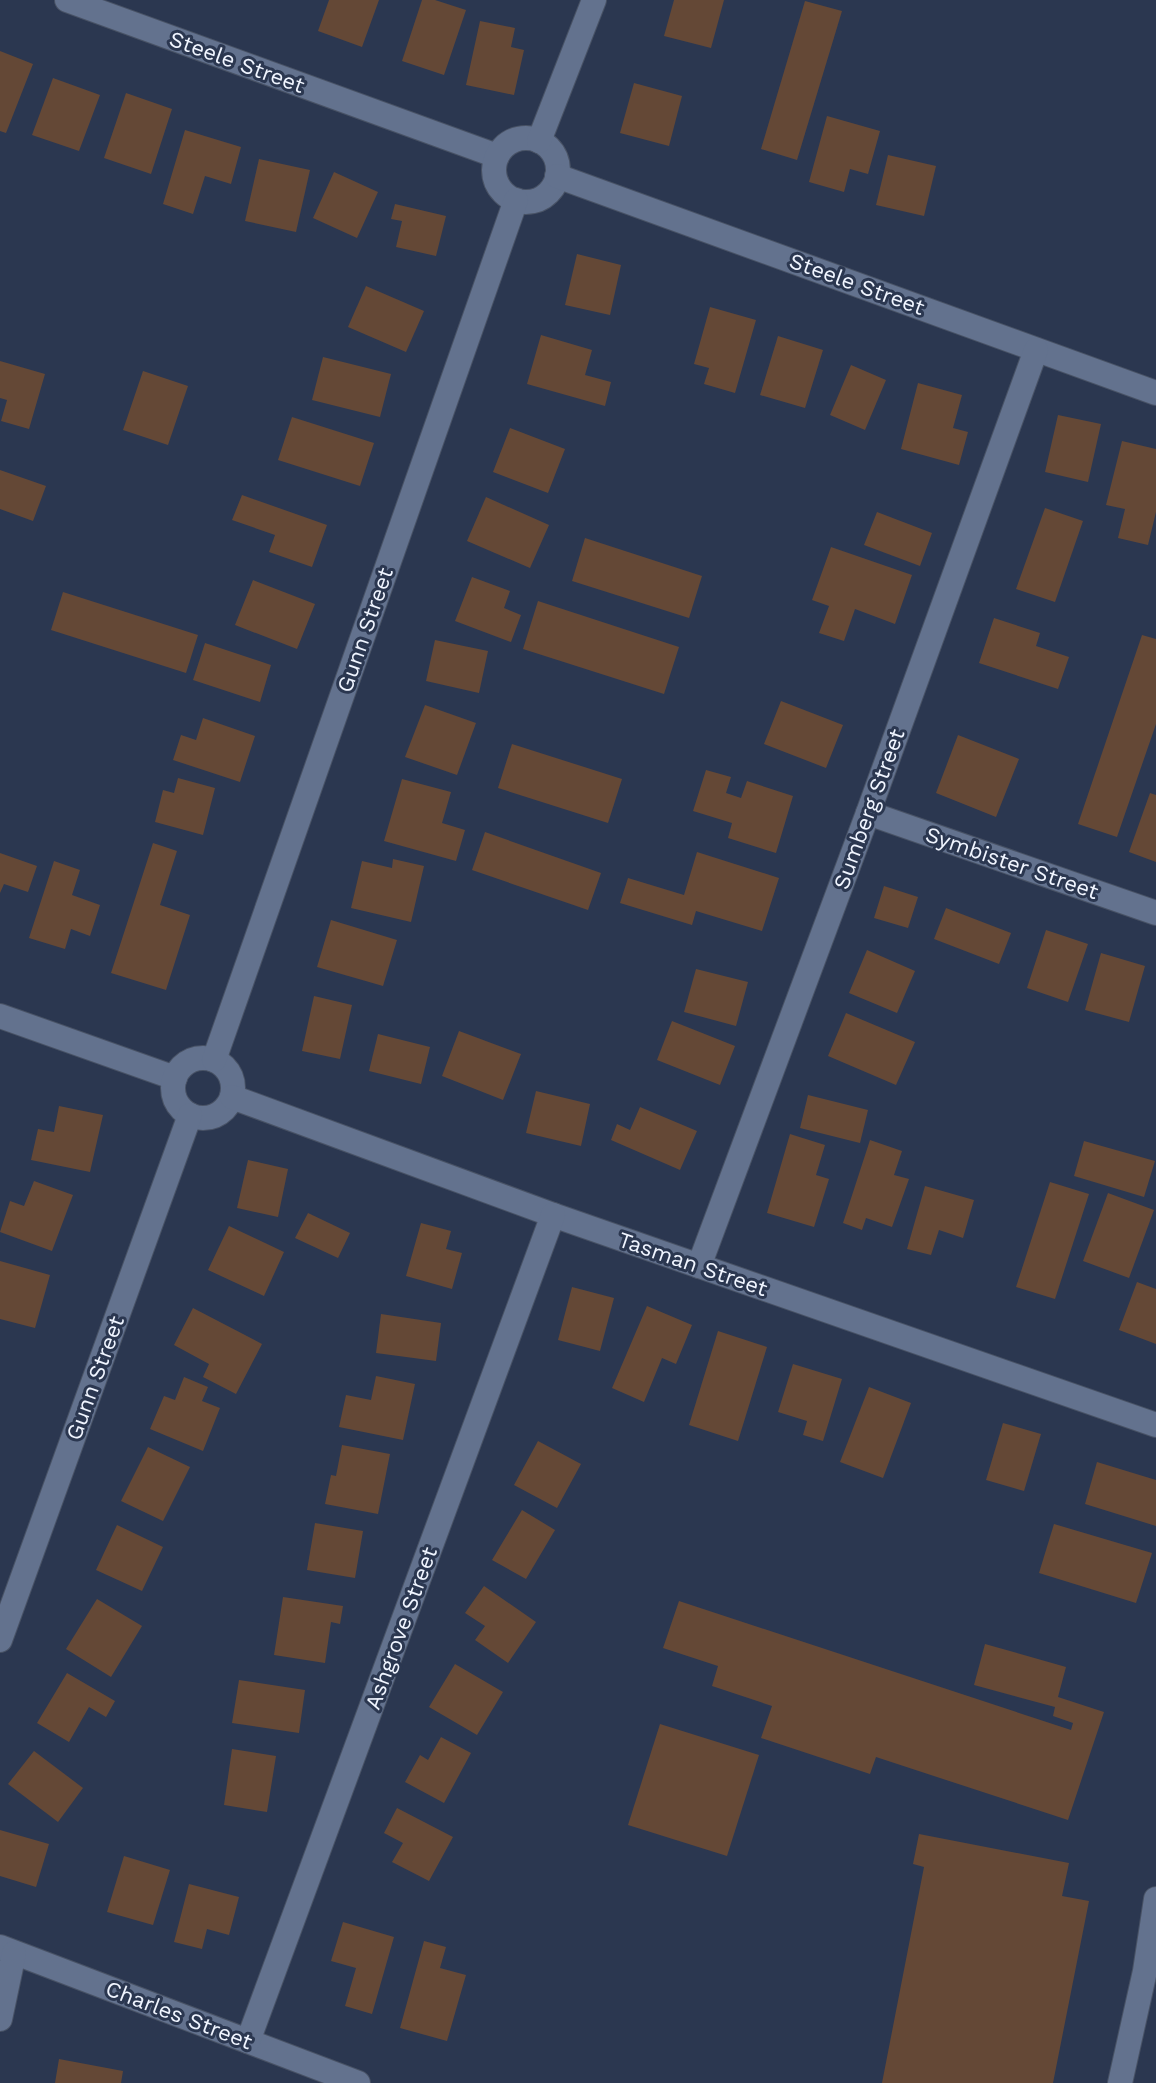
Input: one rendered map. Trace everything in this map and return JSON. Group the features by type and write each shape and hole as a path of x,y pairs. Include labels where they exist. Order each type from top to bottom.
{"street":[{"name":"Steele Street","path":"67,0 497,156"},
{"path":"539,141 594,0"},
{"path":"520,139 539,141 551,151 556,161 557,176 552,188 534,200 516,200 497,184 494,173 497,156 509,143 520,139"},
{"name":"Steele Street","path":"557,176 1156,393"},
{"name":"Gunn Street","path":"214,1060 516,200"},
{"name":"Sumberg Street","path":"699,1266 1036,350"},
{"name":"Symbister Street","path":"868,813 1156,913"},
{"path":"0,1016 175,1078"},
{"path":"205,1058 214,1060 222,1064 232,1079 232,1097 228,1106 211,1118 190,1115 175,1099 175,1078 187,1063 205,1058"},
{"name":"Tasman Street","path":"232,1097 553,1215 1156,1425"},
{"name":"Gunn Street","path":"0,1640 190,1115"},
{"name":"Ashgrove Street","path":"248,2041 553,1215"},
{"path":"1120,2083 1150,1973 1156,1899"},
{"path":"0,2019 7,1950"},
{"name":"Charles Street","path":"7,1950 348,2081"}],"building":[{"path":"329,0 379,0 362,47 318,31"},
{"path":"422,0 435,0 466,10 444,75 402,61"},
{"path":"674,0 724,0 711,48 664,36"},
{"path":"805,1 842,11 797,160 761,149"},
{"path":"480,21 515,28 511,47 524,50 514,95 466,85"},
{"path":"0,51 33,64 6,133 0,131"},
{"path":"53,78 100,95 79,151 32,135"},
{"path":"634,83 682,96 669,146 620,133"},
{"path":"126,93 172,109 151,174 104,158"},
{"path":"827,116 880,131 868,174 850,169 844,192 809,182"},
{"path":"185,130 241,147 231,184 205,176 193,214 163,204"},
{"path":"888,155 936,166 924,216 876,205"},
{"path":"259,159 310,170 296,232 245,221"},
{"path":"334,172 378,192 357,238 313,218"},
{"path":"395,204 446,216 436,256 396,247 402,221 391,219"},
{"path":"577,254 621,265 610,315 565,305"},
{"path":"366,286 424,311 406,352 348,327"},
{"path":"710,307 756,320 735,393 704,384 709,368 694,364"},
{"path":"541,335 592,350 585,375 611,382 605,406 527,384"},
{"path":"778,336 823,350 805,408 760,395"},
{"path":"323,357 391,374 380,417 312,400"},
{"path":"0,361 45,374 29,429 1,421 7,400 0,398"},
{"path":"851,365 886,380 865,430 830,415"},
{"path":"143,371 188,386 168,445 123,430"},
{"path":"918,383 962,395 953,428 968,432 959,465 901,449"},
{"path":"1058,415 1101,424 1088,482 1045,472"},
{"path":"292,417 374,443 360,486 278,460"},
{"path":"510,428 565,449 548,493 493,472"},
{"path":"1122,441 1156,449 1156,512 1148,545 1118,538 1125,509 1106,505"},
{"path":"0,470 46,486 33,521 0,509"},
{"path":"242,495 327,525 312,567 269,552 275,535 232,520"},
{"path":"486,497 549,525 530,568 467,541"},
{"path":"1045,508 1083,521 1055,602 1016,589"},
{"path":"877,512 932,533 920,566 864,545"},
{"path":"585,538 702,576 689,618 572,581"},
{"path":"831,547 912,575 895,624 855,609 844,641 819,633 829,606 812,600"},
{"path":"472,577 510,591 504,608 521,615 511,642 455,621"},
{"path":"253,580 315,604 297,649 235,625"},
{"path":"63,592 198,635 186,673 51,630"},
{"path":"538,601 679,647 664,694 523,649"},
{"path":"994,618 1040,633 1036,646 1069,657 1058,689 979,663"},
{"path":"1142,635 1156,639 1156,724 1117,837 1078,824"},
{"path":"435,640 488,651 479,693 426,681"},
{"path":"205,643 271,665 260,702 193,680"},
{"path":"781,701 843,725 826,768 764,744"},
{"path":"425,705 476,723 457,775 405,757"},
{"path":"203,718 255,736 240,782 173,760 181,735 196,740"},
{"path":"958,735 1019,759 996,817 936,793"},
{"path":"512,744 622,779 608,823 498,788"},
{"path":"706,770 731,777 726,793 741,798 747,781 793,796 776,853 728,838 732,823 693,811"},
{"path":"178,778 215,788 203,835 155,822 163,790 174,793"},
{"path":"402,779 451,792 442,823 465,830 456,861 384,841"},
{"path":"1150,793 1156,795 1156,862 1129,852"},
{"path":"485,832 601,873 588,910 472,870"},
{"path":"153,843 177,851 160,905 190,915 166,990 111,973"},
{"path":"697,852 779,878 762,931 696,911 692,925 620,903 628,878 684,895"},
{"path":"0,853 37,866 28,892 4,884 0,893"},
{"path":"393,859 424,866 411,922 351,908 362,861 392,868"},
{"path":"54,861 80,870 72,895 100,905 90,936 71,929 65,949 29,938"},
{"path":"884,886 918,897 908,928 874,918"},
{"path":"946,908 1011,933 999,964 934,939"},
{"path":"331,920 397,940 383,986 317,967"},
{"path":"1046,930 1088,944 1068,1002 1027,988"},
{"path":"867,950 915,971 897,1013 849,993"},
{"path":"1101,953 1145,966 1129,1022 1085,1010"},
{"path":"696,969 748,982 736,1026 684,1012"},
{"path":"314,996 352,1005 340,1059 302,1051"},
{"path":"846,1013 915,1042 896,1085 828,1056"},
{"path":"672,1021 735,1046 720,1085 657,1060"},
{"path":"459,1031 521,1054 503,1100 442,1076"},
{"path":"378,1034 430,1047 421,1084 369,1071"},
{"path":"536,1091 590,1104 581,1146 526,1133"},
{"path":"808,1095 868,1110 860,1143 800,1128"},
{"path":"59,1106 103,1115 90,1172 31,1160 38,1129 54,1132"},
{"path":"640,1107 697,1131 680,1170 611,1140 617,1124 630,1130"},
{"path":"790,1134 825,1145 816,1175 829,1179 814,1227 767,1213"},
{"path":"870,1140 902,1151 894,1175 909,1179 892,1227 866,1218 862,1230 843,1223"},
{"path":"1084,1141 1155,1161 1144,1197 1074,1176"},
{"path":"248,1160 288,1169 278,1217 237,1208"},
{"path":"34,1181 73,1195 52,1251 0,1232 10,1201 24,1206"},
{"path":"1050,1182 1089,1194 1055,1299 1016,1287"},
{"path":"925,1186 974,1200 963,1238 939,1230 931,1255 907,1249"},
{"path":"1108,1193 1154,1210 1129,1278 1083,1261"},
{"path":"308,1213 350,1233 338,1258 295,1238"},
{"path":"421,1223 451,1231 446,1249 462,1253 452,1289 406,1276"},
{"path":"229,1226 284,1252 264,1296 208,1270"},
{"path":"0,1261 50,1275 35,1328 0,1319"},
{"path":"1137,1282 1156,1289 1156,1344 1119,1330"},
{"path":"572,1287 614,1298 600,1351 558,1340"},
{"path":"647,1306 692,1325 676,1364 662,1358 644,1402 612,1388"},
{"path":"193,1308 262,1344 236,1394 203,1377 209,1364 174,1345"},
{"path":"381,1314 441,1323 436,1361 376,1353"},
{"path":"718,1331 767,1347 738,1441 689,1425"},
{"path":"793,1364 842,1379 823,1441 803,1435 807,1421 778,1412"},
{"path":"376,1376 415,1384 403,1440 339,1427 346,1395 371,1400"},
{"path":"184,1377 208,1387 202,1401 220,1408 203,1451 150,1429 164,1396 175,1400"},
{"path":"869,1387 911,1403 883,1478 840,1462"},
{"path":"1003,1423 1041,1434 1024,1491 986,1480"},
{"path":"538,1441 581,1464 557,1508 514,1485"},
{"path":"342,1445 390,1454 378,1514 325,1504 331,1475 336,1476"},
{"path":"148,1447 190,1467 163,1521 121,1501"},
{"path":"1097,1462 1156,1480 1156,1526 1085,1504"},
{"path":"522,1510 555,1530 526,1579 492,1560"},
{"path":"315,1523 363,1531 355,1578 307,1570"},
{"path":"1054,1524 1152,1553 1136,1603 1039,1573"},
{"path":"117,1525 163,1547 142,1591 96,1570"},
{"path":"484,1586 536,1622 508,1663 475,1640 485,1626 465,1613"},
{"path":"283,1597 343,1606 340,1624 331,1622 325,1663 274,1655"},
{"path":"97,1599 142,1626 111,1677 66,1649"},
{"path":"679,1601 1071,1730 1073,1723 1053,1716 1055,1707 974,1685 985,1644 1066,1667 1058,1697 1104,1712 1068,1820 876,1757 870,1774 761,1738 772,1706 712,1686 718,1666 663,1648"},
{"path":"455,1664 503,1692 477,1735 429,1707"},
{"path":"67,1673 115,1701 106,1717 89,1707 69,1742 37,1723"},
{"path":"239,1680 305,1690 299,1733 232,1723"},
{"path":"660,1724 759,1755 727,1856 628,1825"},
{"path":"441,1737 471,1753 444,1803 405,1782 420,1755 428,1760"},
{"path":"232,1749 276,1756 267,1812 224,1805"},
{"path":"34,1751 83,1788 58,1822 8,1784"},
{"path":"397,1808 453,1837 429,1881 392,1862 403,1843 384,1833"},
{"path":"0,1830 49,1844 36,1887 0,1876"},
{"path":"919,1834 1069,1863 1062,1896 1089,1901 1053,2083 882,2083 924,1867 913,1864"},
{"path":"124,1856 170,1870 153,1925 107,1912"},
{"path":"189,1884 239,1897 229,1935 207,1929 202,1949 174,1942"},
{"path":"343,1922 394,1937 372,2014 345,2006 356,1968 331,1961"},
{"path":"424,1941 446,1947 440,1968 466,1975 447,2041 400,2028"},
{"path":"59,2059 123,2071 121,2083 55,2083"}]}
